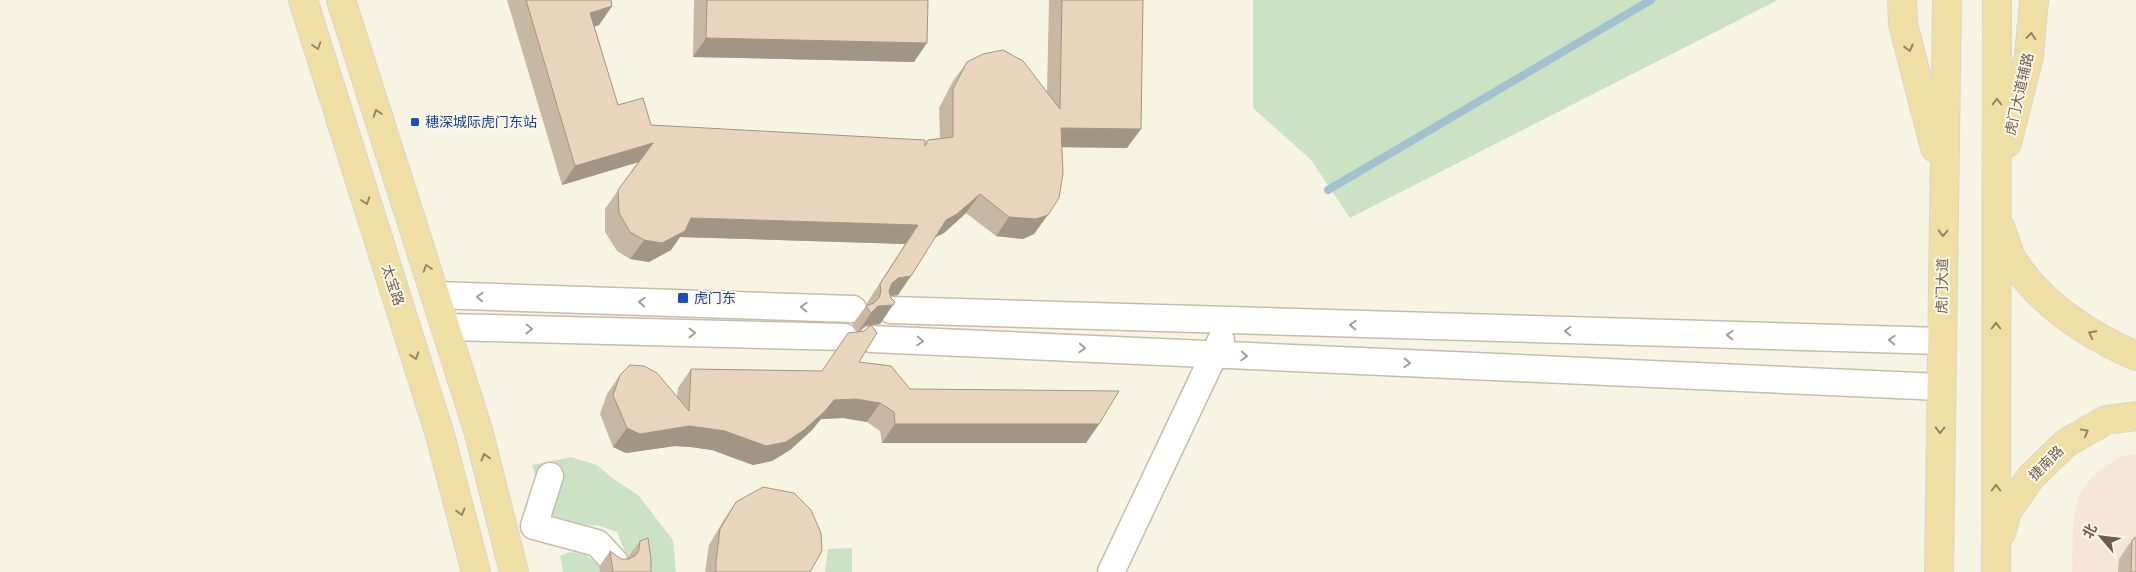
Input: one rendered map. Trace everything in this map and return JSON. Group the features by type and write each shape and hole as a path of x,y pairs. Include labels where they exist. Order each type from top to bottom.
{"main road":[{"name":"太宝路","path":"303,0 440,435 476,572"},
{"path":"341,0 478,430 514,572"},
{"path":"1902,0 1903,24 1944,184"},
{"name":"虎门大道","path":"1939,572 1947,0"},
{"path":"1996,562 1997,0"},
{"name":"虎门大道辅路","path":"1996,186 2029,56 2034,0"},
{"path":"1996,217 2012,258 2037,290 2081,328 2136,356"},
{"name":"捷南路","path":"1996,562 2007,511 2031,477 2066,443 2106,420 2136,416"}],"street":[{"path":"436,295 853,309"},
{"path":"891,310 1941,341"},
{"path":"1111,572 1229,321"},
{"path":"446,327 844,337"},
{"path":"871,339 1941,387"},
{"path":"550,476 534,526 597,543 614,561"}],"shaded area":[{"path":"2136,454 2136,572 2072,572 2073,520 2080,493 2097,471 2120,457"}],"green space":[{"path":"1253,0 1778,0 1350,218 1311,160 1253,108"},
{"path":"571,457 597,465 612,478 638,495 673,540 676,572 639,572 636,553 627,557 617,532 600,526 576,524 549,515 532,465"},
{"path":"852,548 852,572 825,572 828,549"},
{"path":"569,552 584,554 599,565 600,572 563,572 560,556"}],"building":[{"path":"526,0 611,0 612,6 590,13 618,105 643,98 651,125 925,140 925,146 928,140 953,137 953,89 967,62 983,54 1003,50 1023,61 1060,109 1062,0 1143,0 1141,129 1061,128 1063,173 1059,198 1048,215 1036,219 1009,217 980,194 957,214 946,220 911,276 898,278 892,283 889,291 891,298 895,302 893,305 878,306 871,313 866,306 874,303 879,298 880,284 918,225 691,218 685,231 662,243 644,240 630,232 619,213 618,190 653,143 575,166"},
{"path":"707,0 928,0 927,43 706,38"},
{"path":"871,325 877,333 859,362 891,366 910,389 1119,391 1099,424 895,424 894,412 880,403 856,399 834,400 804,430 786,442 766,446 725,431 689,426 640,434 627,428 613,395 620,375 630,365 644,366 657,373 689,411 691,369 822,371 848,333 864,331"},
{"path":"763,487 794,493 811,510 821,533 822,551 810,572 716,572 720,529 736,502"},
{"path":"2136,537 2136,572 2131,572 2132,540"},
{"path":"648,538 651,572 613,572 610,551 621,559 629,559 636,555 639,550 640,541"}],"waterway":[{"path":"1328,190 1651,0"}],"place":[{"name":"穗深城际虎门东站","path":"415,122"},
{"name":"虎门东","path":"683,298"}]}
